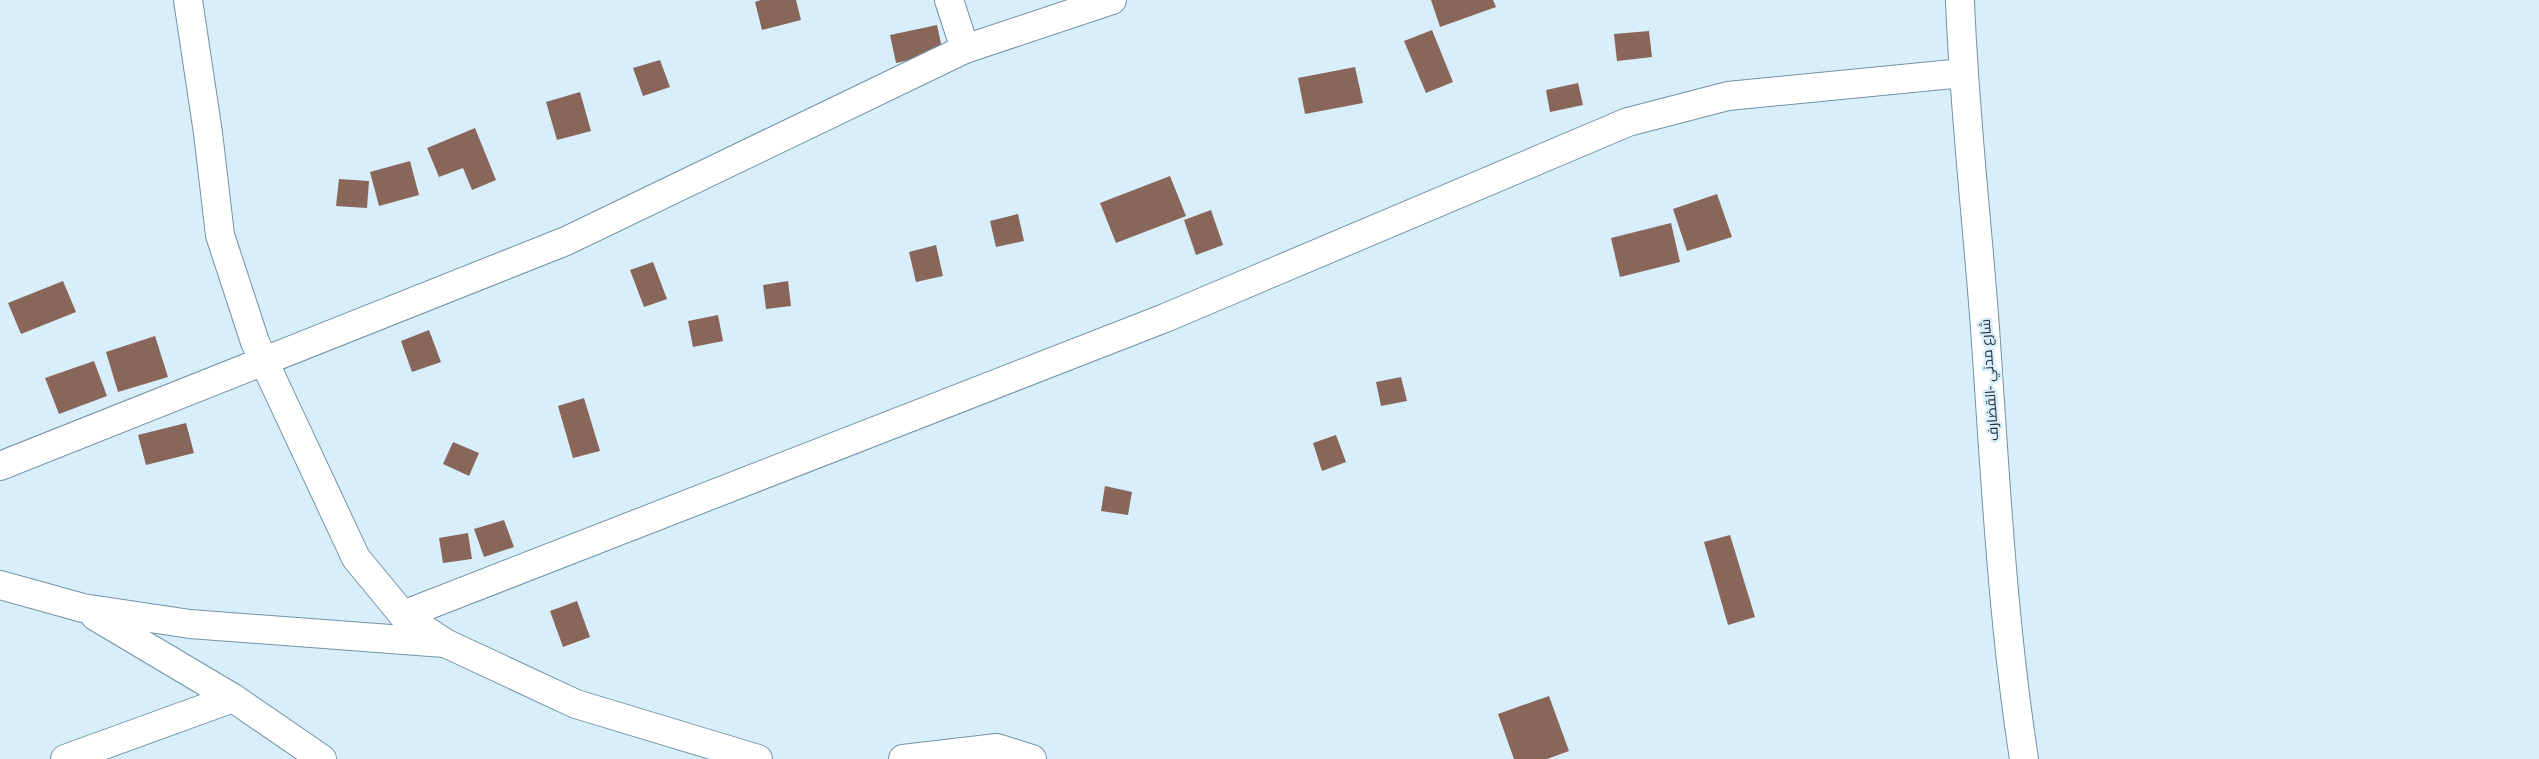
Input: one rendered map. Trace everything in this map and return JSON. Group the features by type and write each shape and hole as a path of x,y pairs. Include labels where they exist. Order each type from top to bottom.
{"main road":[{"path":"188,0 208,134 220,235 255,342 356,558 403,615 446,643 576,704 758,759"},
{"path":"950,0 965,49"},
{"path":"0,466 566,241 965,49 1112,0"},
{"name":"شارع مدني -القضارف","path":"1960,0 1963,73 1981,275 1999,526 2016,711 2024,759"},
{"path":"403,615 1165,318 1628,122 1728,96 1963,73"},
{"path":"0,585 83,608 190,624 446,643"},
{"path":"83,608 233,698 322,759"},
{"path":"64,759 233,698"},
{"path":"903,759 997,748 1032,759"}],"building":[{"path":"761,0 796,0 801,20 762,30 755,2"},
{"path":"1431,0 1493,0 1496,7 1440,27"},
{"path":"937,25 943,53 896,63 890,35"},
{"path":"1432,30 1453,82 1426,93 1404,41"},
{"path":"1649,31 1652,57 1617,61 1614,34"},
{"path":"660,60 670,87 643,96 633,68"},
{"path":"1355,67 1363,103 1305,114 1298,78"},
{"path":"1578,83 1583,105 1550,112 1546,90"},
{"path":"580,92 591,131 557,140 546,102"},
{"path":"475,128 496,180 472,190 463,168 439,177 427,148"},
{"path":"410,161 419,195 379,206 370,172"},
{"path":"1170,176 1186,216 1116,243 1100,203"},
{"path":"339,179 369,181 367,208 336,206"},
{"path":"1717,194 1732,237 1687,251 1673,209"},
{"path":"1211,210 1223,245 1196,255 1184,220"},
{"path":"1018,214 1024,241 996,247 990,221"},
{"path":"1671,223 1680,262 1620,277 1611,238"},
{"path":"936,245 943,276 916,282 909,252"},
{"path":"653,262 667,299 644,307 630,270"},
{"path":"63,281 76,312 21,334 8,303"},
{"path":"788,281 791,306 766,309 763,285"},
{"path":"718,315 723,341 693,347 688,321"},
{"path":"429,330 441,362 412,372 401,341"},
{"path":"155,336 168,377 118,392 106,352"},
{"path":"94,361 107,396 59,414 45,378"},
{"path":"1401,377 1407,401 1381,406 1376,382"},
{"path":"584,398 600,451 573,458 558,406"},
{"path":"186,423 194,453 146,465 138,435"},
{"path":"1336,435 1346,462 1322,471 1313,443"},
{"path":"453,442 479,453 469,476 443,464"},
{"path":"1105,486 1132,492 1128,515 1101,511"},
{"path":"504,520 514,547 484,557 474,529"},
{"path":"468,533 472,559 443,563 439,538"},
{"path":"1730,535 1755,617 1728,625 1704,542"},
{"path":"577,601 590,637 563,647 550,611"},
{"path":"1549,696 1569,751 1547,759 1514,759 1498,714"}]}
